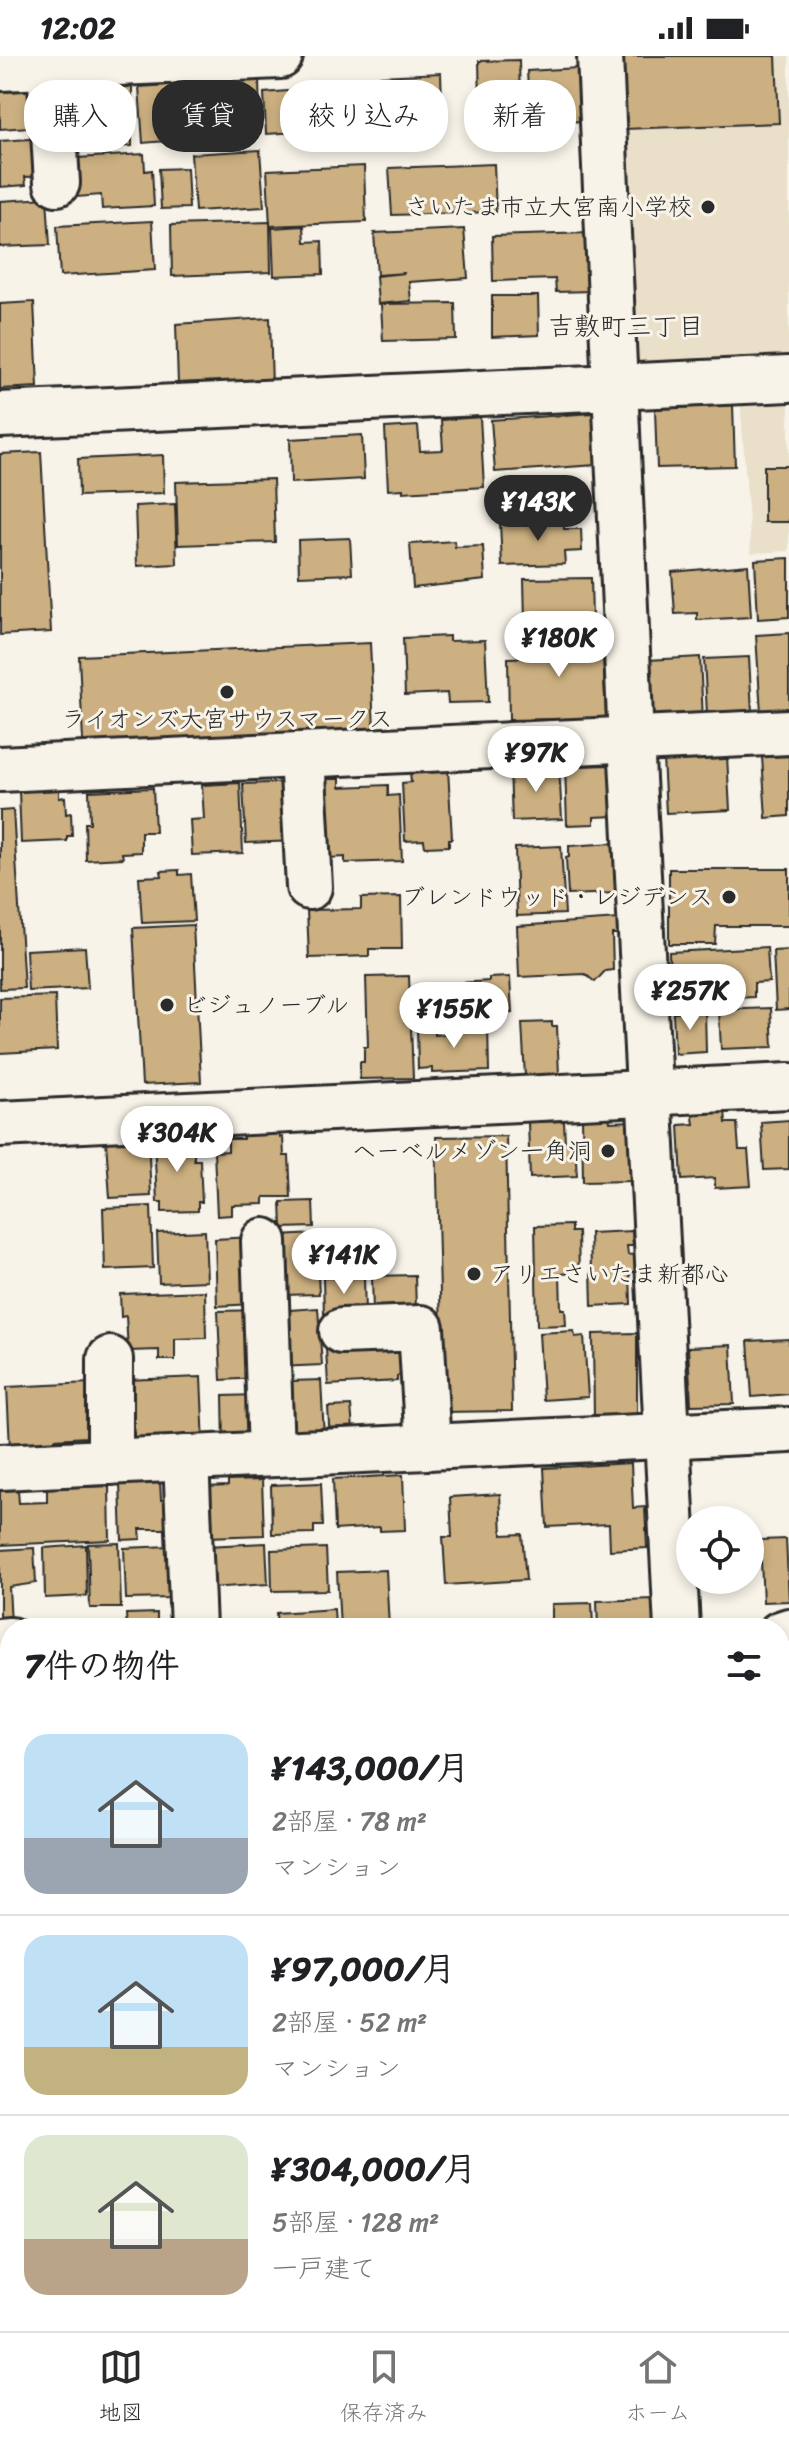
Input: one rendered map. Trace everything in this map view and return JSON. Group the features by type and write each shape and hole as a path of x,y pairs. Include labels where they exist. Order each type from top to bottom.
{"street":[{"path":"0,68 280,56"},
{"path":"600,56 631,740 676,1618"},
{"path":"50,66 57,183"},
{"path":"0,415 789,379"},
{"path":"0,769 789,732"},
{"path":"302,755 309,887"},
{"path":"0,1124 789,1086"},
{"path":"264,1241 271,1454"},
{"path":"342,1331 421,1328 428,1447"},
{"path":"110,1359 110,1462"},
{"path":"0,1467 789,1430"},
{"path":"186,1458 193,1618"}],"shaded area":[{"name":"さいたま市立大宮南小学校","path":"619,56 789,56 789,551 751,553 738,367 649,371 635,358"}],"building":[{"path":"622,56 776,56 779,123 624,129"},
{"path":"519,60 519,80 479,80 479,61"},
{"path":"578,68 582,121 576,121 576,80 528,80 527,71"},
{"path":"441,73 441,80 380,80 380,76"},
{"path":"259,74 259,80 209,80 209,75"},
{"path":"152,86 152,142 143,143 139,87"},
{"path":"24,91 24,127 0,129 0,92"},
{"path":"280,92 280,133 266,134 264,93"},
{"path":"24,139 24,152 45,152 46,176 25,177 26,185 0,187 0,141"},
{"path":"260,152 264,207 195,211 191,154"},
{"path":"144,154 145,171 152,170 154,206 102,209 101,195 65,198 77,158"},
{"path":"494,164 496,212 392,215 389,168"},
{"path":"364,166 366,222 270,226 267,170"},
{"path":"187,168 189,208 161,209 159,169"},
{"path":"47,198 50,245 0,247 0,201"},
{"path":"152,221 155,270 60,276 57,226"},
{"path":"270,222 271,272 172,276 171,225"},
{"path":"304,226 305,242 322,241 323,274 274,276 272,228"},
{"path":"464,229 468,278 409,282 411,301 378,304 376,276 405,273 377,275 374,233"},
{"path":"590,233 592,291 556,292 555,279 493,281 492,236"},
{"path":"492,296 538,296 539,335 492,337"},
{"path":"34,302 38,387 0,389 0,304"},
{"path":"455,303 456,339 383,341 381,304"},
{"path":"270,318 272,387 192,390 192,383 178,384 176,324"},
{"path":"733,405 735,466 657,468 655,409"},
{"path":"593,413 596,465 495,472 491,420"},
{"path":"480,417 484,487 403,492 403,489 388,490 385,428 418,426 420,451 443,450 441,420"},
{"path":"362,435 364,479 291,483 290,439"},
{"path":"41,452 51,632 0,635 0,454"},
{"path":"163,455 164,493 79,496 78,459"},
{"path":"764,466 789,466 789,522 764,522"},
{"path":"273,479 275,542 178,545 176,482"},
{"path":"175,504 177,564 137,566 135,506"},
{"path":"563,520 564,529 581,529 582,551 564,552 565,564 502,566 500,522"},
{"path":"350,538 352,574 299,576 298,540"},
{"path":"454,541 455,547 483,546 485,580 413,588 410,544"},
{"path":"789,558 789,617 758,619 755,560"},
{"path":"748,565 751,617 697,620 697,613 675,614 672,572"},
{"path":"591,578 592,620 525,622 524,579"},
{"path":"602,632 606,718 509,720 508,658 532,657 531,634"},
{"path":"789,633 789,712 761,713 756,635"},
{"path":"449,636 449,641 485,640 488,702 448,703 447,693 405,695 403,638"},
{"name":"ライオンズ大宮サウスマークス","path":"370,643 374,729 83,742 79,656"},
{"path":"700,657 703,720 651,722 648,660"},
{"path":"749,657 752,712 707,714 704,659"},
{"path":"727,756 730,810 666,813 663,758"},
{"path":"789,756 789,816 766,818 762,757"},
{"path":"613,765 615,816 594,817 594,824 567,825 565,766"},
{"path":"559,766 562,819 512,821 510,768"},
{"path":"448,769 452,839 449,839 449,846 425,847 424,840 405,841 402,783 411,782 410,772"},
{"path":"325,779 340,779 340,787 388,785 388,796 399,795 402,861 345,863 345,857 328,858"},
{"path":"294,782 296,841 246,843 243,784"},
{"path":"240,783 243,853 192,855 190,820 204,819 202,785"},
{"path":"153,788 155,832 141,832 141,852 122,853 123,858 86,860 85,823 90,823 89,791"},
{"path":"59,789 59,798 65,797 66,814 71,813 72,836 67,836 67,841 21,843 19,791"},
{"path":"13,810 24,988 0,989 0,811"},
{"path":"614,843 617,893 568,895 566,858 569,857 569,846"},
{"path":"561,846 565,914 517,916 515,848"},
{"name":"ブレンドウッド・レジデンス","path":"669,869 789,869 789,926 716,926 715,944 669,944"},
{"path":"179,870 179,875 191,874 194,921 142,923 139,877 162,876 161,871"},
{"path":"401,897 402,949 369,949 369,956 309,958 307,910 361,909 361,898"},
{"path":"618,919 619,934 612,934 613,970 605,971 595,982 585,974 519,977 517,926"},
{"name":"ビジュノーブル","path":"193,925 201,1082 142,1085 133,928"},
{"path":"85,947 88,988 28,991 26,950"},
{"path":"767,947 769,982 754,983 754,997 696,1000 695,987 670,988 669,952"},
{"path":"789,950 789,1009 776,1010 773,951"},
{"path":"409,976 413,1078 360,1079 360,1062 364,1062 364,1047 368,1047 366,977"},
{"path":"510,977 512,1013 446,1017 444,984"},
{"path":"55,996 57,1050 0,1053 0,998"},
{"path":"771,1008 773,1047 721,1049 719,1010"},
{"path":"705,1010 706,1052 675,1054 673,1012"},
{"path":"552,1022 552,1026 557,1026 559,1076 525,1077 522,1023"},
{"path":"488,1026 489,1071 432,1073 432,1068 418,1069 417,1028 435,1027 435,1035 447,1034 447,1027"},
{"path":"725,1109 726,1123 737,1123 739,1150 748,1150 751,1186 715,1188 715,1178 682,1180 679,1125 694,1124 692,1111"},
{"name":"ヘーベルメゾン一角洞","path":"609,1114 610,1122 632,1121 633,1181 583,1182 582,1115"},
{"path":"789,1120 789,1169 764,1170 761,1122"},
{"path":"564,1121 565,1143 575,1143 577,1176 530,1178 528,1122"},
{"path":"279,1128 284,1156 289,1156 291,1197 264,1197 264,1204 232,1205 232,1215 217,1216 214,1152 228,1151 228,1139 243,1139 243,1130"},
{"path":"194,1136 194,1160 200,1160 202,1202 198,1202 198,1211 162,1212 162,1202 157,1202 154,1138"},
{"name":"アリエさいたま新都心","path":"506,1136 512,1411 443,1412 436,1137"},
{"path":"148,1138 151,1196 110,1198 106,1141"},
{"path":"313,1201 314,1227 282,1228 281,1202"},
{"path":"151,1206 153,1268 105,1270 103,1208"},
{"path":"571,1225 571,1232 578,1232 579,1273 560,1274 561,1309 565,1309 566,1325 537,1326 535,1226"},
{"path":"205,1231 207,1281 159,1283 157,1233"},
{"path":"632,1231 633,1246 627,1246 628,1255 637,1254 637,1272 630,1272 631,1304 592,1306 590,1233"},
{"path":"316,1234 319,1294 282,1295 279,1236"},
{"path":"252,1237 254,1304 217,1306 215,1239"},
{"path":"415,1275 416,1311 373,1313 372,1276"},
{"path":"364,1277 365,1314 324,1315 323,1278"},
{"path":"205,1291 206,1338 175,1339 175,1360 159,1360 159,1350 128,1351 126,1316 121,1317 120,1294"},
{"path":"318,1308 322,1365 278,1367 275,1311"},
{"path":"261,1310 258,1378 221,1380 218,1311"},
{"path":"574,1331 575,1337 584,1336 588,1397 543,1400 539,1333"},
{"path":"637,1333 637,1419 594,1419 593,1334"},
{"path":"789,1339 789,1394 752,1397 748,1341"},
{"path":"411,1344 413,1374 397,1376 397,1381 328,1385 326,1349"},
{"path":"731,1345 734,1404 691,1405 688,1347"},
{"path":"201,1377 204,1445 164,1447 163,1437 128,1439 125,1380"},
{"path":"321,1380 324,1437 292,1438 282,1397 292,1396 291,1381"},
{"path":"90,1383 92,1413 86,1414 87,1437 55,1439 55,1446 10,1448 7,1387"},
{"path":"257,1395 258,1444 224,1444 223,1396"},
{"path":"351,1406 354,1441 330,1442 328,1407"},
{"path":"631,1463 633,1508 645,1507 647,1548 610,1550 609,1524 547,1527 544,1468"},
{"path":"403,1475 405,1530 380,1531 380,1527 335,1530 333,1479"},
{"path":"262,1480 264,1535 207,1537 206,1487 228,1486 228,1481"},
{"path":"160,1481 161,1500 167,1500 168,1529 140,1529 141,1539 122,1540 120,1483"},
{"path":"321,1483 323,1526 314,1526 314,1533 272,1534 271,1485"},
{"path":"109,1486 110,1540 0,1545 0,1491 18,1490 19,1503 47,1502 47,1488"},
{"path":"500,1494 502,1535 522,1534 526,1580 446,1585 443,1537 452,1537 450,1497"},
{"path":"786,1539 789,1601 763,1602 764,1540"},
{"path":"119,1543 121,1608 90,1608 88,1544"},
{"path":"266,1543 268,1584 210,1588 207,1546"},
{"path":"86,1545 87,1596 45,1598 44,1548"},
{"path":"171,1546 173,1598 126,1599 124,1548"},
{"path":"34,1548 36,1583 9,1587 11,1618 0,1618 0,1550"},
{"path":"326,1548 328,1590 272,1591 271,1550"},
{"path":"386,1570 388,1618 339,1618 337,1572"},
{"path":"653,1599 654,1618 598,1618 597,1601"},
{"path":"592,1603 593,1618 552,1618 552,1604"},
{"path":"334,1609 334,1618 276,1618 276,1613"},
{"path":"157,1613 157,1618 126,1618 126,1614"}],"place":[{"name":"さいたま市立大宮南小学校","path":"708,207"},
{"name":"ライオンズ大宮サウスマークス","path":"227,692"},
{"name":"ブレンドウッド・レジデンス","path":"729,897"},
{"name":"ビジュノーブル","path":"167,1005"},
{"name":"ヘーベルメゾン一角洞","path":"608,1151"},
{"name":"アリエさいたま新都心","path":"474,1274"}],"district":[{"name":"吉敷町三丁目","path":"626,326"}]}
